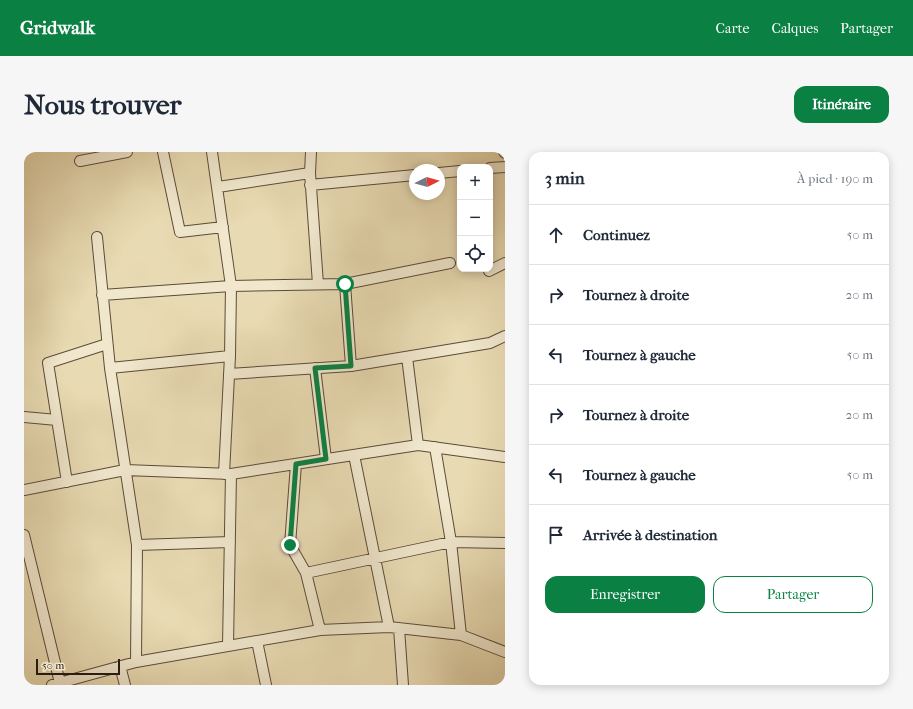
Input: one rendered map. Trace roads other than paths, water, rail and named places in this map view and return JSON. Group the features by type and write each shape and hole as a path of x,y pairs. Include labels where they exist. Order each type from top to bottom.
{"street":[{"path":"80,161 127,152"},
{"path":"163,152 180,232 223,227"},
{"path":"212,152 231,286 228,474 230,542 228,646"},
{"path":"311,152 310,185 318,284"},
{"path":"493,168 505,167"},
{"path":"445,172 457,171"},
{"path":"218,187 310,173"},
{"path":"310,185 409,176"},
{"path":"97,237 110,368 137,545 136,662"},
{"path":"102,295 231,286 345,284 450,262"},
{"path":"493,269 505,264"},
{"path":"345,284 351,366"},
{"path":"229,374 351,366 490,343 505,336"},
{"path":"67,482 48,363 108,344"},
{"path":"110,368 230,356"},
{"path":"407,357 418,445"},
{"path":"315,368 326,459"},
{"path":"24,417 57,420"},
{"path":"24,490 125,470 228,474 418,445 505,457"},
{"path":"435,447 451,542 461,635"},
{"path":"354,455 375,558 394,628 403,685"},
{"path":"296,464 290,545 306,573 320,630"},
{"path":"24,535 56,684 136,662 320,630 394,628 461,635 505,652"},
{"path":"137,545 230,542"},
{"path":"306,573 451,542 505,544"},
{"path":"257,641 266,685"},
{"path":"120,666 125,685"}]}
